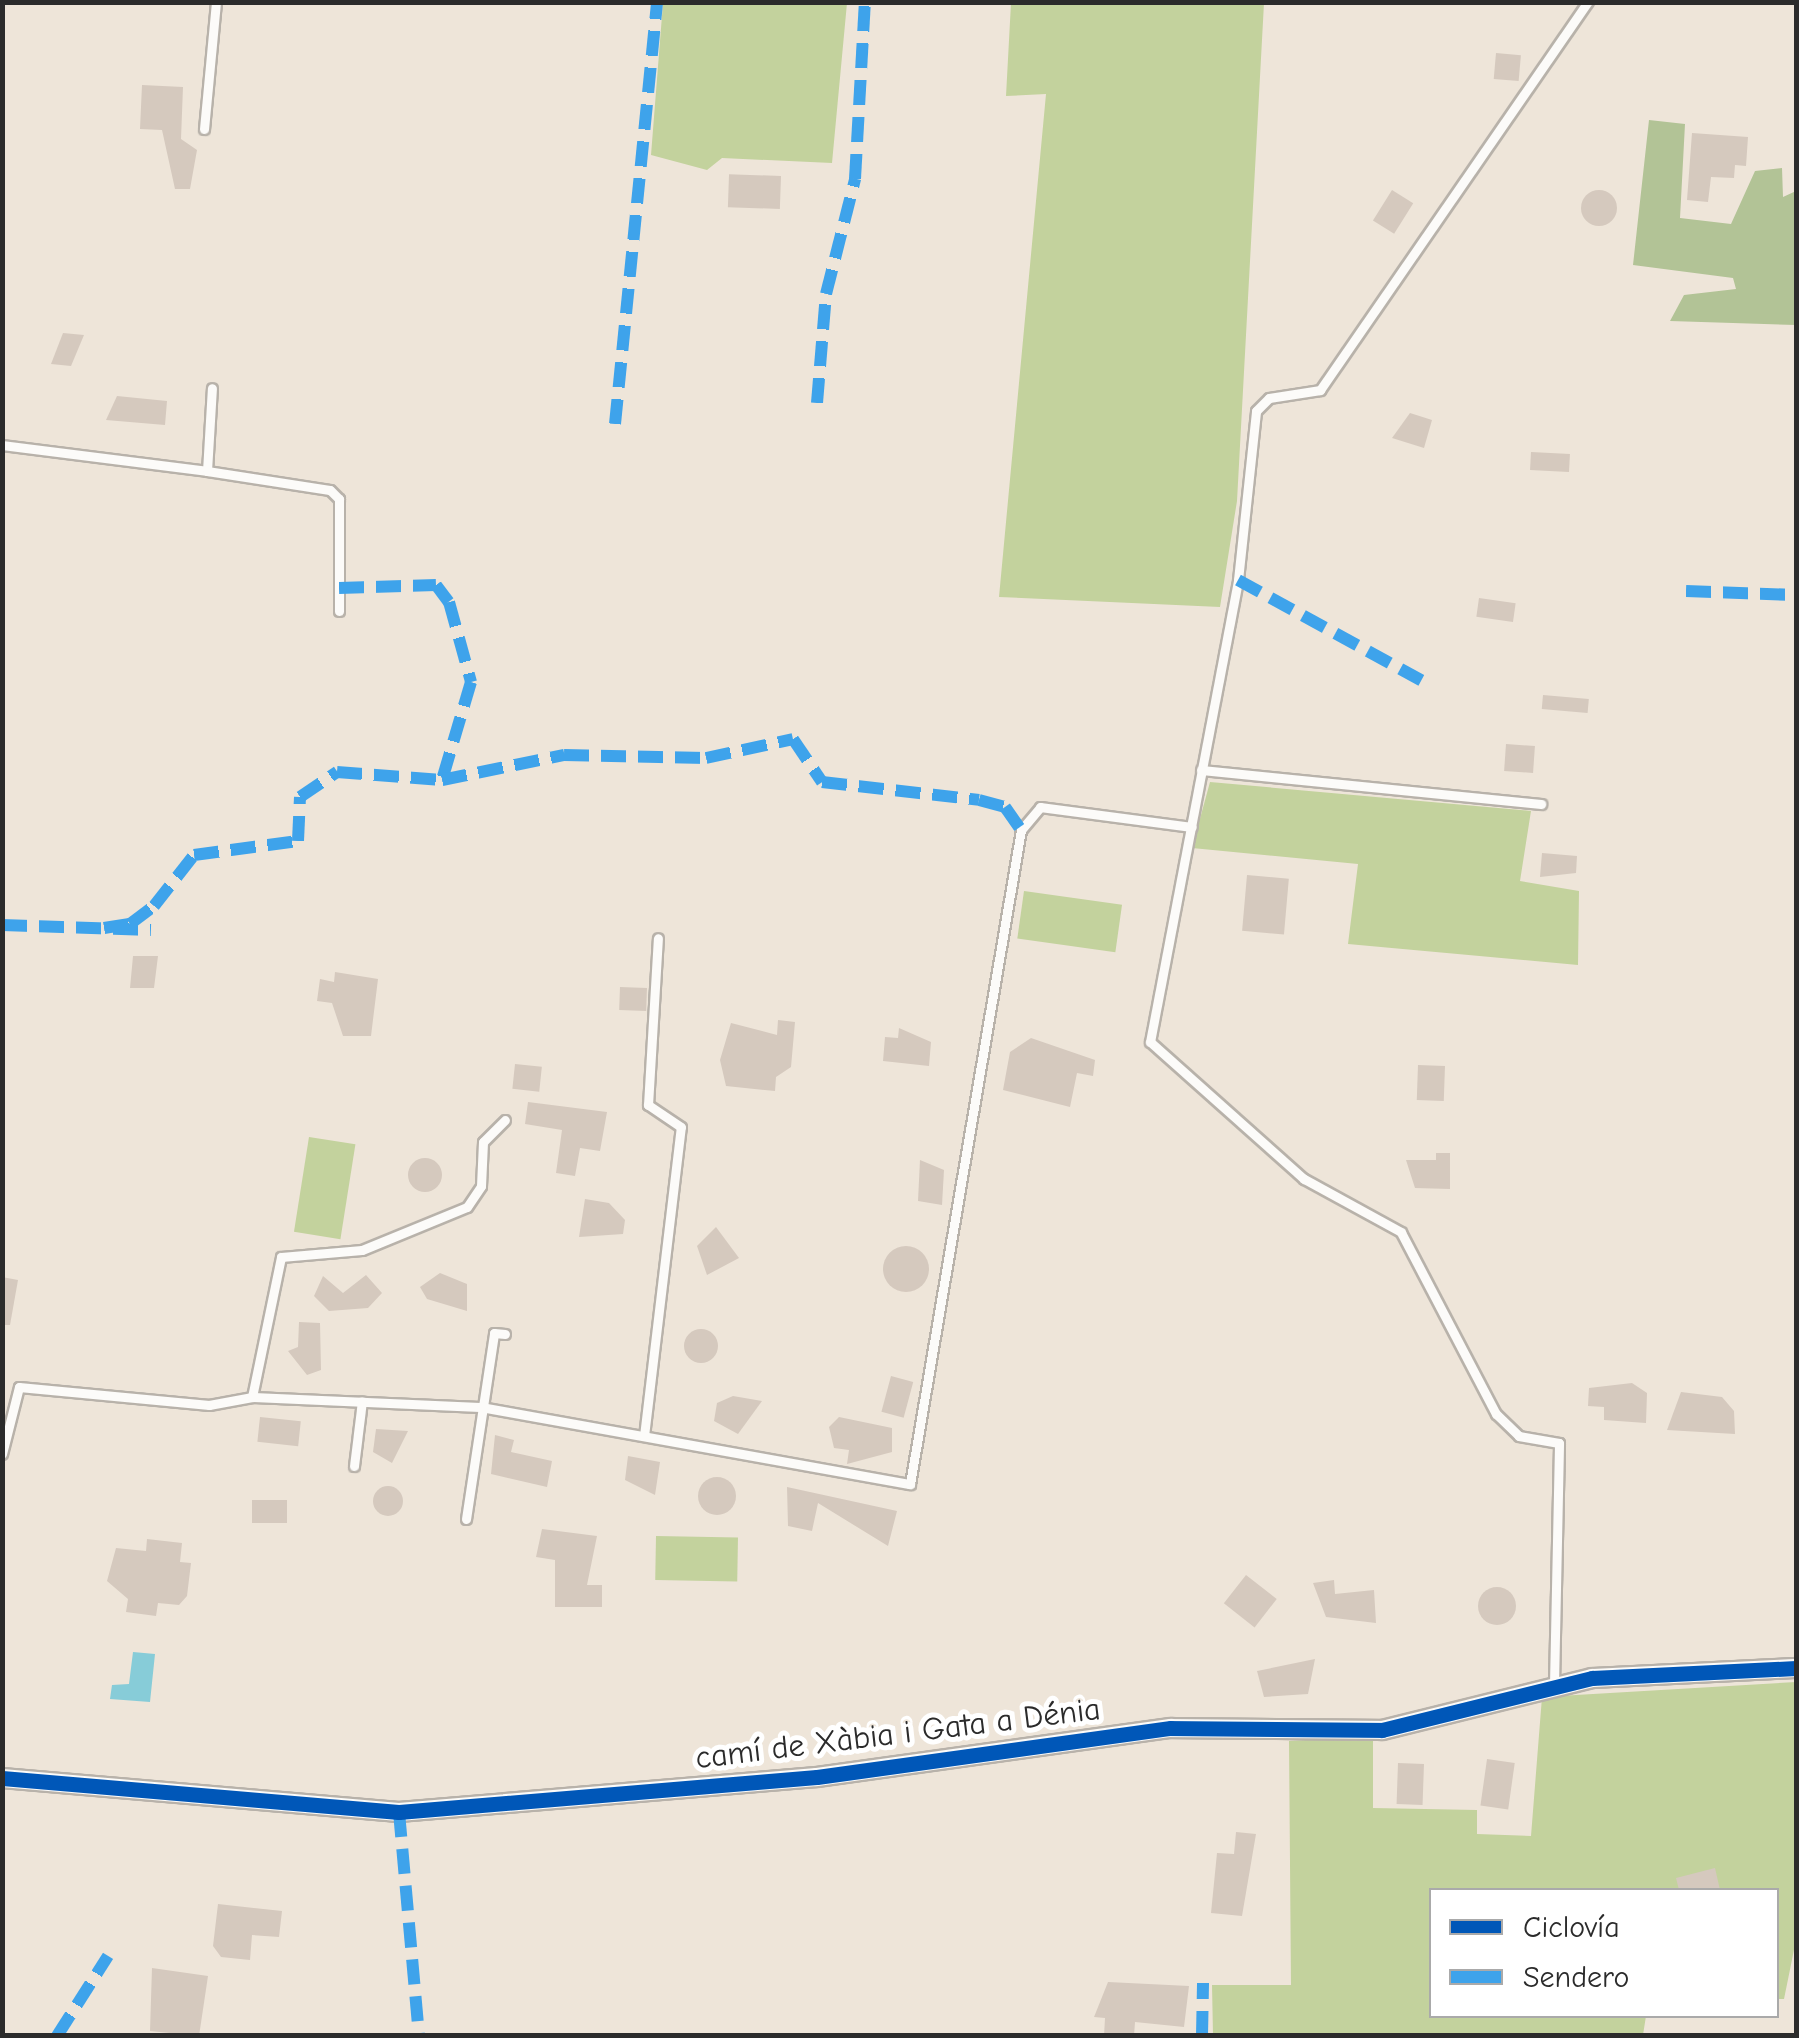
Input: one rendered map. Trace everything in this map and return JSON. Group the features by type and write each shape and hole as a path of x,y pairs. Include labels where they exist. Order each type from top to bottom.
{"street":[{"name":"camí de Xàbia i Gata a Dénia","path":"2,1778 399,1812 817,1777 1171,1728 1382,1730 1554,1684 1796,1668"}],"lane":[{"path":"204,130 216,2"},
{"path":"1554,1684 1559,1443 1519,1436 1496,1414 1401,1232 1304,1180 1150,1042 1192,827 1260,403 1320,390 1588,2"},
{"path":"207,472 212,388"},
{"path":"2,445 330,490 339,500 338,612"},
{"path":"1201,770 1540,804"},
{"path":"2,1454 19,1387 209,1405 252,1397 480,1407 910,1484 1021,830 1040,807 1192,827"},
{"path":"644,1436 681,1126 648,1106 658,938"},
{"path":"252,1397 281,1257 362,1250 467,1207 481,1186 483,1142 505,1120"},
{"path":"466,1519 494,1332 505,1334"},
{"path":"354,1466 362,1402"}],"green space":[{"path":"663,3 847,3 832,163 722,158 707,170 651,155"},
{"path":"1011,3 1264,3 1237,501 1220,607 999,597 1046,94 1006,96"},
{"path":"1649,120 1685,124 1680,218 1731,224 1755,171 1782,168 1783,197 1796,191 1796,325 1670,321 1684,295 1736,289 1733,278 1633,265"},
{"path":"1210,782 1531,811 1520,881 1579,891 1578,965 1348,944 1358,864 1192,848"},
{"path":"1024,891 1122,905 1115,952 1017,939"},
{"path":"309,1137 355,1144 340,1239 294,1232"},
{"path":"656,1536 738,1537 737,1581 655,1580"},
{"path":"1796,1682 1796,1940 1784,1999 1779,1999 1779,1888 1429,1888 1429,2018 1646,2018 1643,2035 1213,2035 1212,1985 1291,1985 1289,1741 1373,1736 1373,1808 1477,1810 1477,1834 1531,1836 1542,1697"}],"water":[{"path":"133,1652 155,1654 150,1702 110,1699 112,1685 129,1684"}],"building":[{"path":"1496,53 1521,55 1519,81 1494,79"},
{"path":"142,85 183,87 181,139 197,150 190,189 175,189 162,130 140,129"},
{"path":"1692,133 1748,137 1746,166 1735,165 1734,178 1711,177 1708,202 1687,200"},
{"path":"729,174 781,176 780,209 728,207"},
{"path":"1392,190 1413,203 1394,234 1373,221"},
{"path":"1599,190 1611,196 1617,208 1611,220 1599,226 1587,220 1581,208 1587,196"},
{"path":"63,333 84,335 71,366 51,364"},
{"path":"117,396 167,401 165,425 106,420"},
{"path":"1410,413 1432,420 1424,448 1392,438"},
{"path":"1531,452 1570,454 1569,472 1530,470"},
{"path":"1479,598 1516,603 1513,622 1476,617"},
{"path":"1543,695 1589,699 1588,713 1542,709"},
{"path":"1506,744 1535,746 1533,773 1504,771"},
{"path":"1542,853 1577,856 1576,873 1540,877"},
{"path":"1247,875 1289,879 1284,934 1242,931"},
{"path":"133,956 158,956 154,988 130,988"},
{"path":"335,972 378,979 371,1036 343,1036 332,1003 317,1001 320,979 334,982"},
{"path":"620,987 647,988 646,1011 619,1010"},
{"path":"778,1020 795,1022 791,1067 776,1077 775,1091 726,1086 720,1060 731,1023 777,1035"},
{"path":"899,1028 931,1042 929,1066 883,1061 885,1037 898,1038"},
{"path":"1031,1038 1095,1060 1093,1076 1077,1073 1070,1107 1003,1090 1010,1052"},
{"path":"515,1064 542,1067 539,1092 512,1089"},
{"path":"1418,1065 1445,1066 1444,1101 1417,1100"},
{"path":"528,1102 607,1112 600,1151 580,1148 575,1176 556,1173 562,1130 525,1124"},
{"path":"1436,1153 1450,1153 1450,1189 1415,1188 1406,1160 1436,1160"},
{"path":"425,1158 437,1163 442,1175 437,1187 425,1192 413,1187 408,1175 413,1163"},
{"path":"920,1160 944,1170 942,1205 918,1201"},
{"path":"585,1199 609,1203 625,1220 623,1234 579,1237"},
{"path":"716,1227 739,1258 707,1275 697,1246"},
{"path":"906,1246 922,1253 929,1269 922,1285 906,1292 890,1285 883,1269 890,1253"},
{"path":"440,1273 467,1284 467,1311 427,1299 420,1287"},
{"path":"366,1275 382,1293 368,1308 329,1311 314,1296 323,1276 343,1293"},
{"path":"2,1277 18,1280 10,1325 2,1325"},
{"path":"299,1322 320,1323 321,1370 307,1375 288,1351 298,1347"},
{"path":"701,1329 713,1334 718,1346 713,1358 701,1363 689,1358 684,1346 689,1334"},
{"path":"891,1376 913,1382 904,1418 881,1412"},
{"path":"1632,1383 1647,1393 1646,1423 1604,1420 1604,1407 1588,1406 1589,1388"},
{"path":"1681,1392 1722,1397 1734,1411 1735,1434 1667,1430"},
{"path":"733,1396 762,1401 738,1434 714,1421 717,1403"},
{"path":"260,1417 301,1421 298,1446 257,1442"},
{"path":"839,1417 892,1428 892,1452 847,1464 849,1450 834,1448 829,1427"},
{"path":"376,1429 408,1431 392,1463 373,1452"},
{"path":"495,1435 514,1440 511,1452 552,1461 547,1487 491,1474"},
{"path":"628,1456 660,1462 655,1495 625,1480"},
{"path":"717,1477 731,1482 736,1496 731,1510 717,1515 703,1510 698,1496 703,1482"},
{"path":"388,1486 399,1490 403,1501 399,1512 388,1516 377,1512 373,1501 377,1490"},
{"path":"787,1487 897,1511 888,1546 818,1503 812,1531 788,1526"},
{"path":"252,1500 287,1500 287,1523 252,1523"},
{"path":"542,1529 597,1536 587,1585 602,1585 602,1607 555,1607 555,1560 536,1557"},
{"path":"147,1539 182,1543 180,1562 191,1563 187,1596 179,1605 158,1603 156,1616 126,1612 128,1599 107,1581 116,1548 146,1551"},
{"path":"1246,1575 1277,1599 1255,1627 1224,1603"},
{"path":"1334,1580 1335,1594 1374,1590 1376,1623 1326,1617 1313,1583"},
{"path":"1497,1587 1511,1592 1516,1606 1511,1620 1497,1625 1483,1620 1478,1606 1483,1592"},
{"path":"1315,1659 1308,1694 1264,1697 1257,1671"},
{"path":"1487,1759 1515,1763 1508,1809 1480,1806"},
{"path":"1398,1763 1424,1764 1423,1805 1397,1804"},
{"path":"1236,1832 1256,1834 1242,1916 1211,1913 1217,1853 1234,1854"},
{"path":"1715,1868 1720,1888 1678,1888 1676,1878"},
{"path":"218,1904 282,1911 279,1937 252,1935 250,1960 221,1957 213,1946"},
{"path":"152,1968 208,1976 199,2036 150,2031"},
{"path":"1108,1982 1189,1986 1184,2027 1135,2022 1134,2036 1104,2036 1105,2018 1094,2017"}],"marked path":[{"path":"615,424 657,2"},
{"path":"817,403 826,294 855,179 865,2"},
{"path":"1238,580 1421,680"},
{"path":"339,588 436,585 449,602 471,682 442,780"},
{"path":"1686,591 1796,595"},
{"path":"104,928 130,924 154,906 194,855 298,841 300,797 337,772 442,780 564,755 706,758 793,739 822,782 979,800 1005,807 1021,830"},
{"path":"2,925 151,930"},
{"path":"399,1812 419,2036"},
{"path":"57,2036 108,1956"},
{"path":"1202,2036 1203,1983"}],"cycle path":[{"path":"2,1778 399,1812 817,1777 1171,1728 1382,1730 1592,1678 1796,1668"}]}
